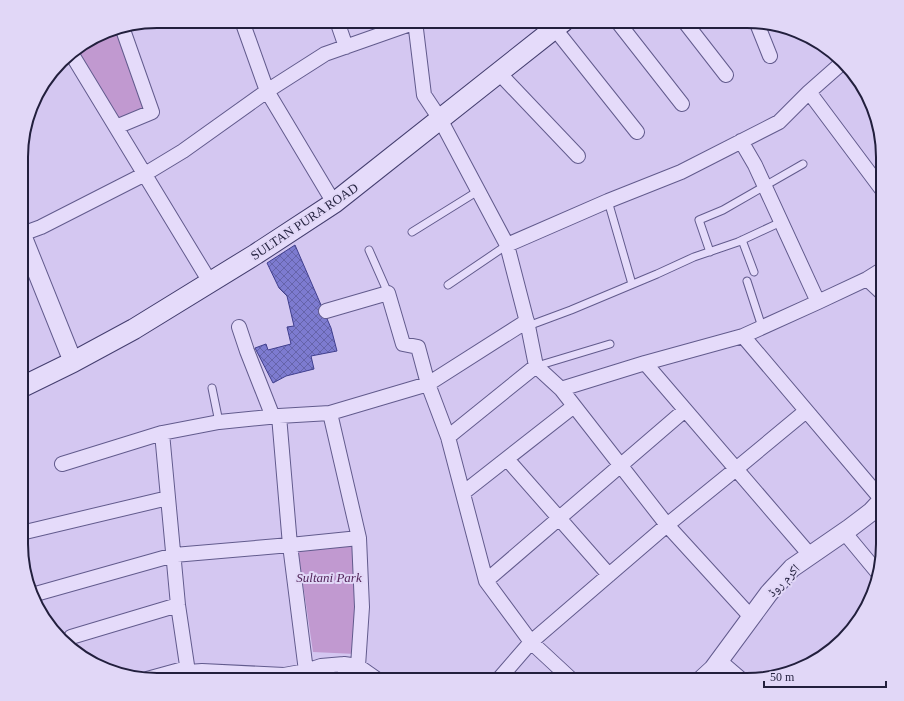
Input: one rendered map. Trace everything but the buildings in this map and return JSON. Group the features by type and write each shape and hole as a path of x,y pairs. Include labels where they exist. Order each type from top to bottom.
{"main road":[{"name":"SULTAN PURA ROAD","path":"28,384 73,362 134,328 256,254 334,203 555,28"}],"street":[{"path":"244,28 267,91 334,203"},
{"path":"339,28 346,47"},
{"path":"28,232 144,174 183,151 267,91 325,54 399,28"},
{"path":"417,28 424,95 440,119 507,245 528,323 536,366 561,389 667,525 752,616"},
{"path":"561,28 637,132"},
{"path":"622,28 682,104"},
{"path":"689,28 726,75"},
{"path":"759,28 770,56"},
{"path":"116,127 152,112 124,32"},
{"path":"74,58 210,282"},
{"path":"507,245 608,201 680,172 779,122 838,66"},
{"path":"499,73 578,156"},
{"path":"809,92 876,182"},
{"path":"740,141 755,166 818,302"},
{"path":"28,250 73,362"},
{"path":"561,389 645,363 743,336 867,279 876,273"},
{"path":"867,279 876,287"},
{"path":"326,311 388,293 403,344 418,347 428,384 448,437 486,581 531,642 564,673"},
{"path":"62,464 162,433 219,422 330,413 428,384 528,323"},
{"path":"239,327 247,351 276,417 306,671"},
{"path":"743,336 876,493"},
{"path":"645,363 810,555"},
{"path":"448,437 536,366"},
{"path":"463,493 574,406"},
{"path":"486,581 685,410"},
{"path":"504,673 531,642 667,525 806,411"},
{"path":"330,413 359,538 362,607 358,666"},
{"path":"162,433 178,605 188,673 202,671 229,673"},
{"path":"507,458 609,575"},
{"path":"28,531 168,498"},
{"name":"اکرم روڈ","path":"709,673 769,593 792,568 844,532 876,507"},
{"path":"844,532 874,568"},
{"path":"38,593 174,555 359,538"},
{"path":"72,637 178,605"},
{"path":"718,662 731,673"},
{"path":"344,664 345,673"},
{"path":"299,673 321,666 344,664 358,666 368,673"}],"lane":[{"path":"710,252 699,220 723,210 803,164"},
{"path":"412,232 478,191"},
{"path":"608,201 632,284"},
{"path":"528,323 571,310 694,257 742,240 781,222"},
{"path":"742,240 754,272"},
{"path":"448,285 507,245"},
{"path":"368,250 388,293"},
{"path":"747,281 762,327"},
{"path":"536,366 610,344"},
{"path":"212,388 219,422"}],"green space":[{"path":"124,32 152,112 116,127 74,58 100,41"},
{"name":"Sultani Park","path":"355,545 356,654 313,652 298,550"}]}
